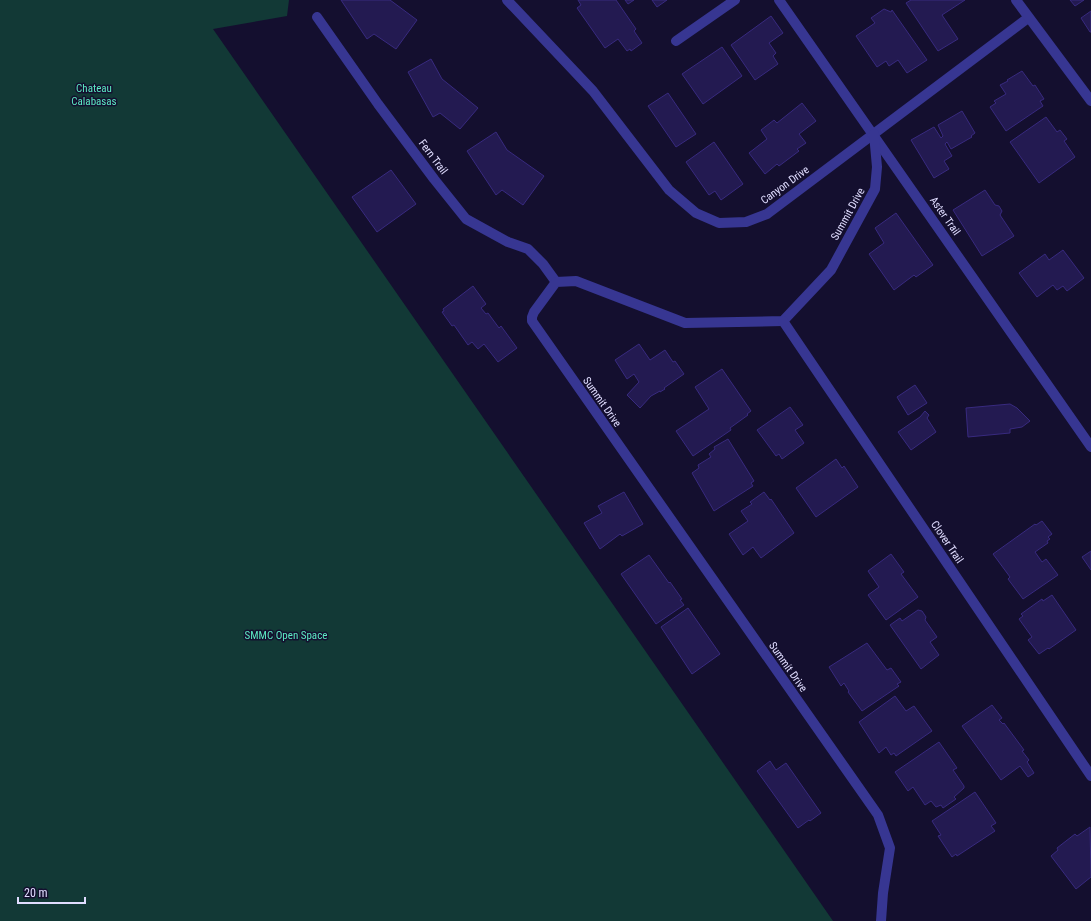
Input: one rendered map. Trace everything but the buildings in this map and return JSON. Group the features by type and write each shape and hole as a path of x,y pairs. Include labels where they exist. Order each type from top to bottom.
{"street":[{"name":"Canyon Drive","path":"507,0 593,91 669,190 696,213 719,223 746,222 767,214 1028,18"},
{"path":"676,41 735,0"},
{"name":"Aster Trail","path":"779,0 874,134 1091,447"},
{"path":"1016,0 1091,101"},
{"name":"Fern Trail","path":"318,16 378,104 466,219 508,242 528,249 543,264 556,282"},
{"name":"Summit Drive","path":"783,321 831,270 875,189 877,167 874,134"},
{"path":"556,282 576,281 685,323 783,321"},
{"name":"Summit Drive","path":"556,282 532,317 534,326 878,815 890,848 882,893 881,921"},
{"name":"Clover Trail","path":"783,321 1091,776"}],"green space":[{"name":"SMMC Open Space","path":"0,0 289,0 287,16 213,29 833,921 0,921"}],"park label":[{"name":"Chateau Calabasas","path":"94,94"}]}
